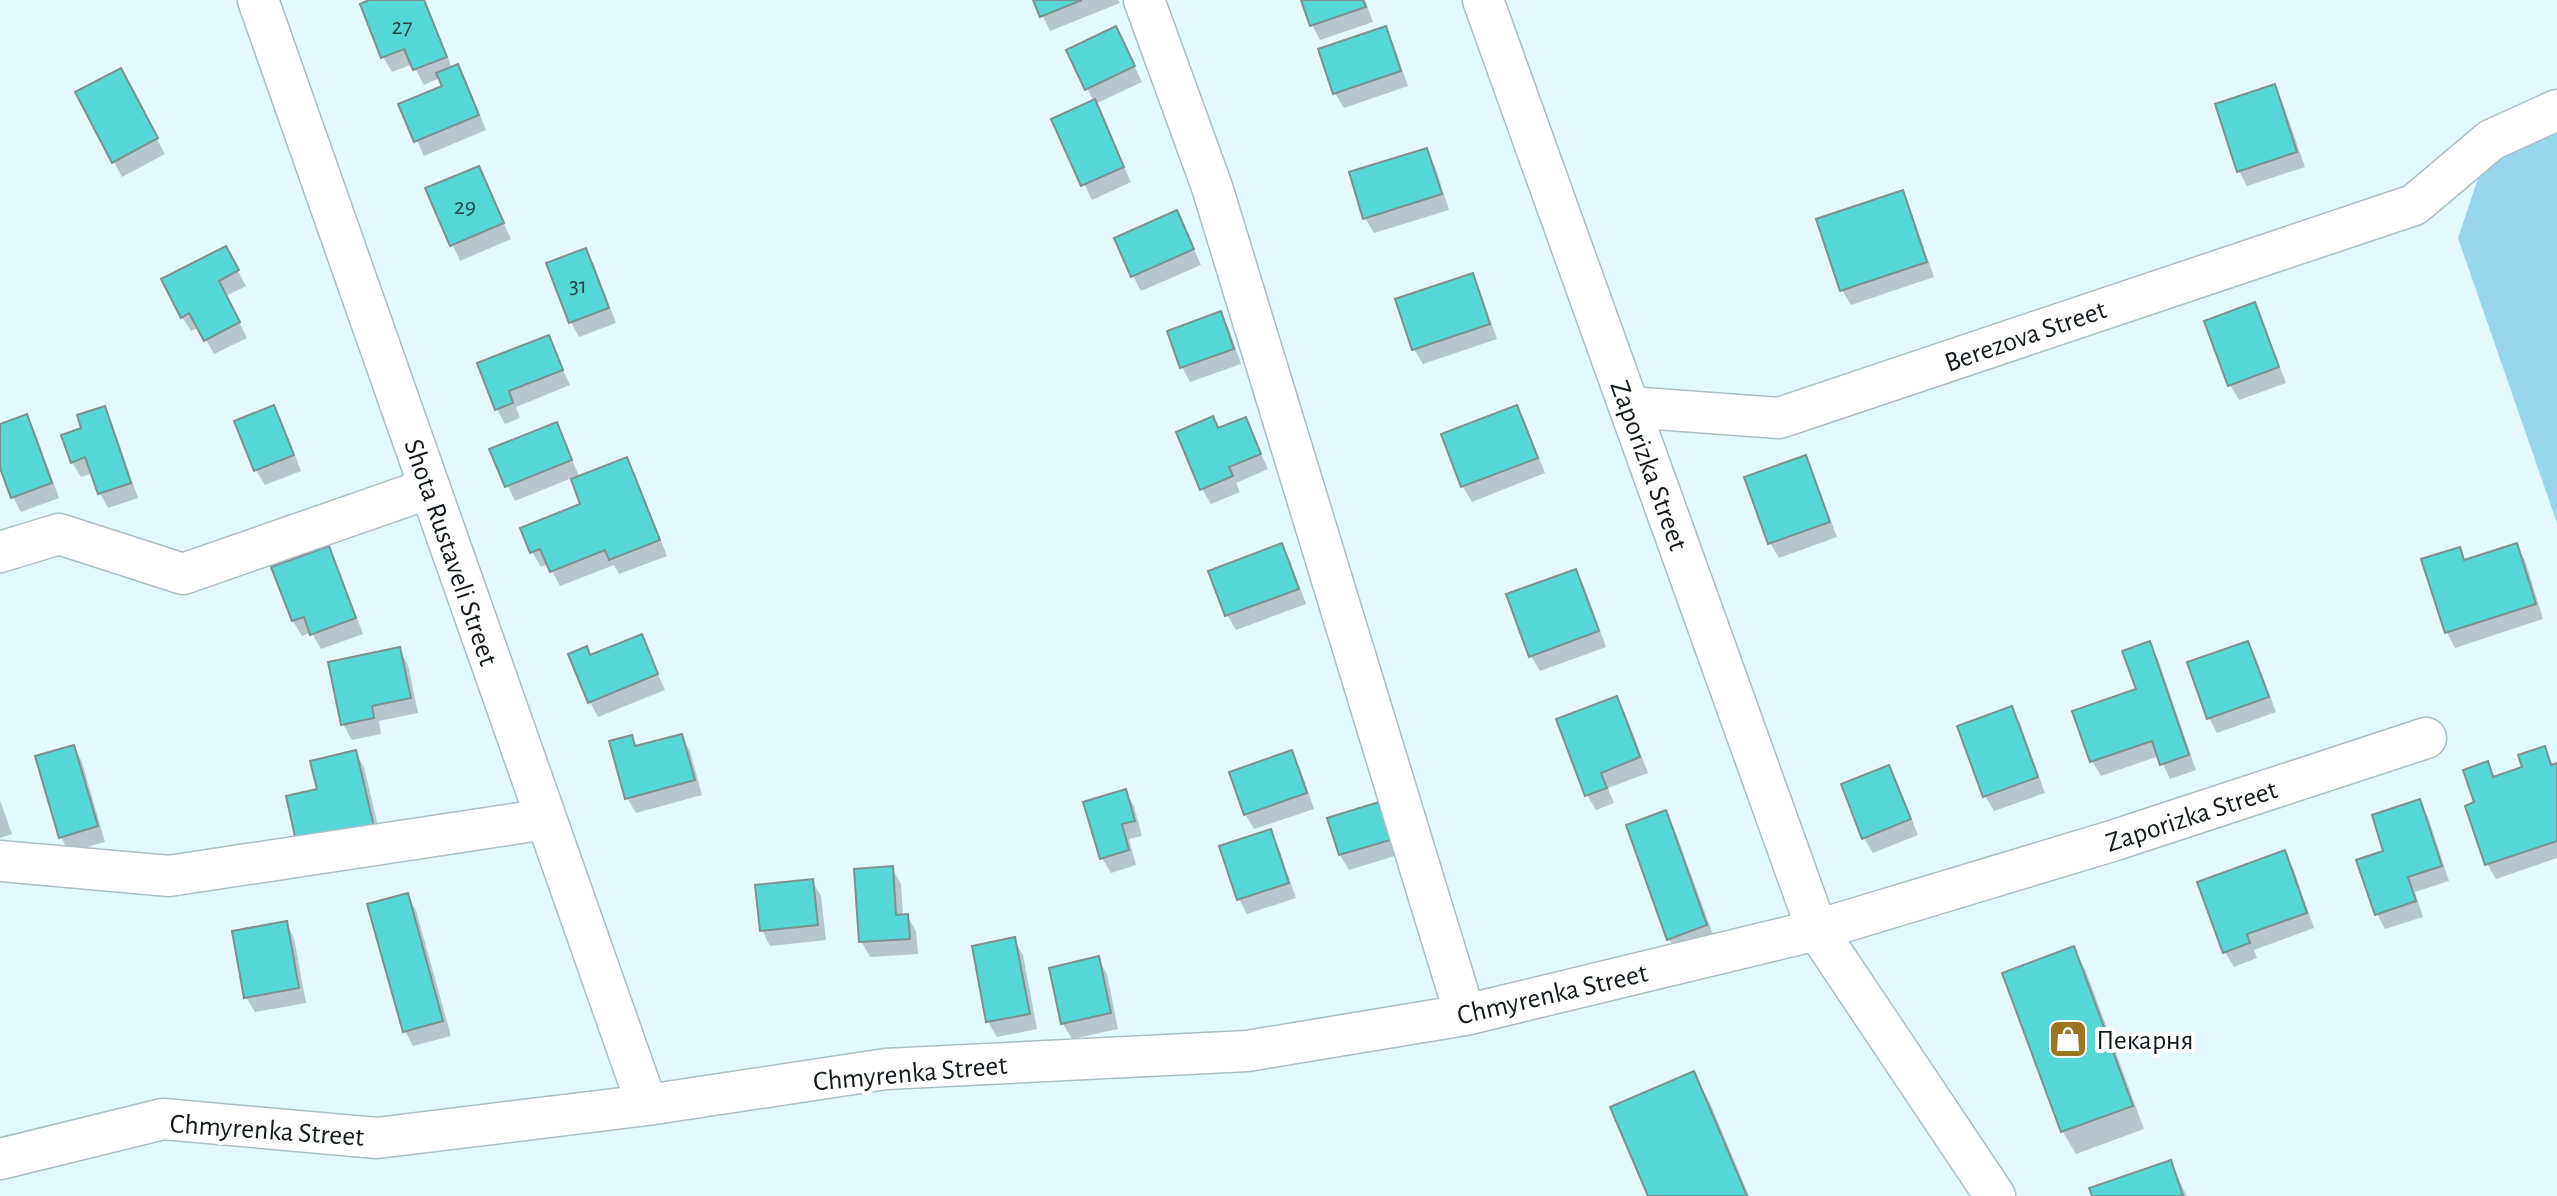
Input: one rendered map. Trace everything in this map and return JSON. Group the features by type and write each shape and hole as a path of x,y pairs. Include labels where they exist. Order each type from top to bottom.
{"street":[{"name":"Shota Rustaveli Street","path":"258,0 647,1105"},
{"path":"1144,0 1212,187 1465,1015"},
{"name":"Zaporizka Street","path":"1483,0 1817,930 1995,1196"},
{"name":"Berezova Street","path":"1629,407 1779,418 2414,205 2491,140 2557,110"},
{"path":"0,552 59,534 183,574 430,488"},
{"name":"Zaporizka Street","path":"1817,930 2112,841 2426,738"},
{"path":"0,861 169,876 546,819"},
{"name":"Chmyrenka Street","path":"0,1159 163,1119 377,1138 647,1105 886,1069 1247,1051 1465,1015 1817,930"}],"shaded area":[{"path":"2557,110 2557,523 2458,238 2491,140"}],"building":[{"path":"369,0 424,0 447,57 413,70 404,49 381,58 360,4"},
{"path":"1033,0 1082,0 1040,17"},
{"path":"1301,0 1363,0 1366,7 1310,26"},
{"path":"1116,26 1135,66 1085,90 1066,50"},
{"path":"1386,26 1401,71 1333,94 1318,49"},
{"path":"458,64 479,115 414,142 398,104 442,86 436,73"},
{"path":"121,68 158,138 112,163 75,92"},
{"path":"2275,84 2297,152 2237,172 2215,104"},
{"path":"1095,99 1124,167 1081,186 1051,119"},
{"path":"1427,148 1442,194 1363,219 1349,172"},
{"path":"479,166 504,223 450,246 425,188"},
{"path":"1903,190 1927,262 1840,291 1816,219"},
{"path":"1177,210 1194,249 1131,277 1114,238"},
{"path":"226,246 239,270 219,281 240,322 204,341 189,313 181,318 161,279"},
{"path":"586,248 609,308 569,323 546,263"},
{"path":"1473,273 1490,324 1412,350 1395,299"},
{"path":"2255,302 2279,367 2228,386 2204,321"},
{"path":"1221,311 1234,349 1180,368 1167,331"},
{"path":"549,335 563,370 509,391 513,403 495,410 477,363"},
{"path":"274,405 294,455 254,471 234,421"},
{"path":"1517,405 1538,458 1461,487 1441,434"},
{"path":"105,406 131,483 98,494 85,457 71,463 61,435 81,428 77,415"},
{"path":"27,414 52,483 11,498 0,468 0,424"},
{"path":"1213,416 1218,428 1246,417 1261,454 1229,467 1233,476 1200,490 1176,432"},
{"path":"557,422 572,460 505,487 489,449"},
{"path":"1806,455 1830,522 1768,544 1744,477"},
{"path":"627,457 660,540 609,560 605,550 550,572 540,549 530,553 520,528 580,504 571,479"},
{"path":"1282,543 1299,589 1225,616 1208,571"},
{"path":"2517,543 2536,604 2445,633 2421,559 2460,547 2464,560"},
{"path":"329,546 356,618 310,635 304,617 292,621 271,567"},
{"path":"1576,569 1599,631 1529,657 1506,594"},
{"path":"642,634 658,674 588,703 568,654 587,646 590,655"},
{"path":"2150,641 2189,755 2160,765 2152,741 2090,762 2072,711 2136,689 2122,651"},
{"path":"2248,641 2269,697 2207,719 2187,662"},
{"path":"400,647 411,698 372,706 374,718 341,725 328,662"},
{"path":"1617,696 1640,757 1601,773 1607,788 1585,796 1556,719"},
{"path":"2012,706 2038,777 1983,797 1957,726"},
{"path":"682,734 695,780 625,799 609,741 632,735 635,746"},
{"path":"74,745 98,826 59,838 35,756"},
{"path":"2545,746 2551,765 2557,763 2557,841 2485,865 2465,806 2474,802 2463,770 2488,761 2493,777 2522,767 2518,755"},
{"path":"356,750 375,831 298,850 286,796 317,789 310,761"},
{"path":"1292,750 1307,793 1244,815 1229,772"},
{"path":"1889,765 1911,819 1862,839 1841,784"},
{"path":"1126,789 1135,821 1122,824 1129,850 1100,859 1083,802"},
{"path":"2420,799 2442,866 2408,877 2416,901 2375,915 2356,860 2383,851 2372,815"},
{"path":"1379,802 1390,840 1339,855 1327,818"},
{"path":"1666,810 1707,925 1667,940 1626,825"},
{"path":"1271,829 1289,883 1237,900 1219,846"},
{"path":"2285,850 2307,913 2247,934 2250,943 2223,953 2197,882"},
{"path":"893,866 896,915 908,914 910,939 859,942 854,869"},
{"path":"813,879 818,925 760,931 755,885"},
{"path":"408,893 443,1021 403,1032 367,904"},
{"path":"287,921 299,988 244,998 232,931"},
{"path":"1015,937 1030,1014 986,1022 972,946"},
{"name":"Пекарня","path":"2074,946 2133,1106 2061,1132 2002,973"},
{"path":"1099,956 1111,1013 1061,1024 1049,968"},
{"path":"1694,1071 1747,1196 1648,1196 1610,1107"},
{"path":"2171,1160 2183,1196 2092,1196 2089,1188"}],"place":[{"name":"Пекарня","path":"2068,1039"}]}
